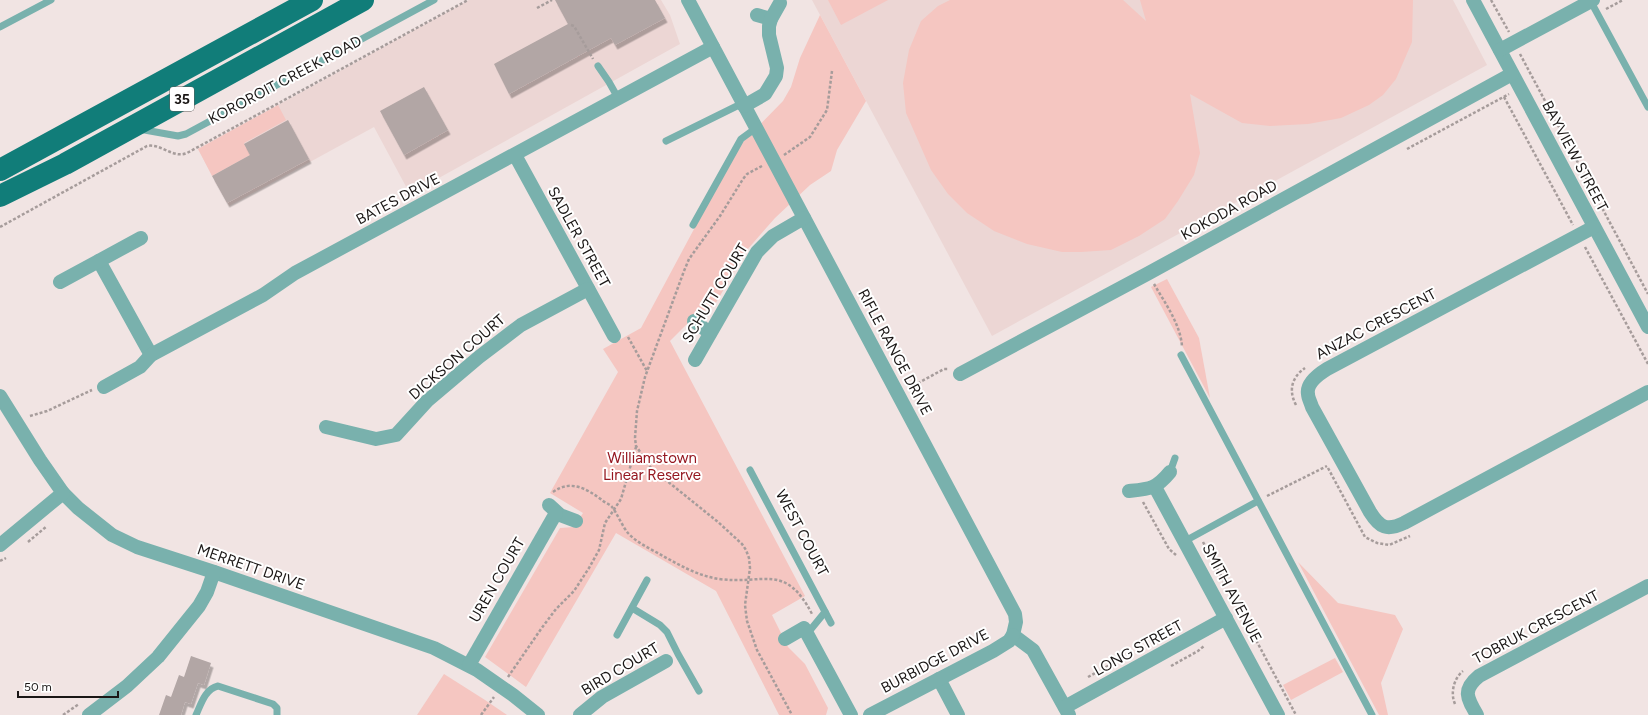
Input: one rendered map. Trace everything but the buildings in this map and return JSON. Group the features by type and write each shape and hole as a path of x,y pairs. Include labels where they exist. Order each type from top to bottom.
{"main road":[{"name":"35","path":"0,170 312,0"},
{"name":"35","path":"0,196 65,164 363,0"}],"street":[{"name":"RIFLE RANGE DRIVE","path":"688,0 1015,614 1016,622 1013,635"},
{"name":"BAYVIEW STREET","path":"1473,0 1648,327"},
{"path":"1500,50 1591,0"},
{"path":"743,104 765,94 776,76 777,64 769,32 771,19 780,3"},
{"path":"757,15 771,19"},
{"name":"BATES DRIVE","path":"104,387 140,367 151,355 263,295 295,273 713,47"},
{"name":"KOKODA ROAD","path":"960,374 1148,274 1512,74"},
{"name":"SADLER STREET","path":"515,155 588,289 620,335"},
{"name":"SCHUTT COURT","path":"695,360 758,252 777,234 804,218"},
{"name":"ANZAC CRESCENT","path":"1594,227 1327,369 1316,376 1307,393 1312,407 1375,521 1386,528 1394,528 1648,392"},
{"path":"60,282 140,238"},
{"path":"99,260 151,355"},
{"name":"DICKSON COURT","path":"326,427 376,439 396,435 428,401 479,357 520,325 588,289"},
{"path":"694,321 710,333"},
{"name":"MERRETT DRIVE","path":"0,396 35,454 63,493 78,508 112,535 137,547 434,648 469,665 501,686 538,715"},
{"path":"1127,490 1144,490 1155,487 1162,482 1170,472"},
{"name":"SMITH AVENUE","path":"1155,487 1191,538 1226,618 1278,715"},
{"path":"0,545 63,493"},
{"path":"553,509 576,521"},
{"name":"UREN COURT","path":"469,665 553,509"},
{"path":"89,715 127,686 158,657 199,606 207,592 214,572"},
{"name":"TOBRUK CRESCENT","path":"1477,715 1468,699 1467,690 1472,682 1479,676 1648,586"},
{"name":"LONG STREET","path":"1067,711 1226,618"},
{"path":"785,638 804,628 850,715"},
{"path":"1013,635 1033,650 1067,711"},
{"name":"BURBIDGE DRIVE","path":"870,715 993,651 1009,641 1013,635"},
{"name":"BIRD COURT","path":"580,715 602,696 672,657"},
{"path":"939,680 958,715"}],"lane":[{"path":"0,27 51,0"},
{"name":"KOROROIT CREEK ROAD","path":"130,128 178,136 186,134 434,0"},
{"path":"1591,0 1648,107"},
{"path":"598,66 610,82 618,98"},
{"path":"666,141 743,104"},
{"path":"693,225 741,139 756,128"},
{"path":"1181,355 1372,715"},
{"path":"1170,472 1175,458"},
{"name":"WEST COURT","path":"750,470 831,623"},
{"path":"1191,538 1258,501"},
{"name":"BIRD COURT","path":"617,635 648,580"},
{"name":"BIRD COURT","path":"632,608 666,629 672,657 699,691"},
{"path":"807,634 825,612"},
{"path":"196,715 207,692 218,686 273,704 277,708 277,715"}],"path":[{"path":"537,8 552,0"},
{"path":"1491,0 1648,294"},
{"path":"571,25 574,26 587,51"},
{"path":"481,715 556,609 574,591 599,550 603,528 621,499 636,446 635,429 637,411 647,371 689,259 720,216 743,178 749,173 790,152 810,137 827,110 832,71"},
{"path":"1566,227 1572,223"},
{"path":"1578,251 1585,248"},
{"path":"1154,284 1171,313 1178,331 1182,346 1181,355"},
{"path":"620,335 647,371"},
{"path":"1299,411 1292,398 1291,388 1300,371 1306,367"},
{"path":"898,394 944,369"},
{"path":"30,416 47,411 83,394 104,387"},
{"path":"636,446 651,468 718,522 742,544 749,558 749,579 745,605 751,637 792,715"},
{"path":"1324,459 1365,537 1377,543 1389,545 1400,542 1414,534"},
{"path":"1258,501 1327,466"},
{"path":"553,509 546,500 562,487 572,486 585,489 612,507 628,533 643,545 681,566 704,576 726,580 776,580 790,585 805,602 816,623"},
{"path":"1127,490 1132,497 1138,499 1145,505 1169,549 1177,556"},
{"path":"1191,538 1204,543 1208,549 1224,580 1223,586 1225,591"},
{"path":"1250,637 1256,640 1296,715"},
{"path":"1083,681 1121,659"},
{"path":"63,715 80,704"}],"shaded area":[{"path":"469,0 661,0 670,15 680,44 410,194 374,127 229,206 198,149"},
{"path":"812,0 1453,0 1487,65 992,336"}],"green space":[{"path":"828,0 888,0 841,25"},
{"path":"950,0 1123,0 1146,21 1140,0 1413,0 1412,42 1396,79 1383,95 1369,105 1341,118 1308,124 1270,126 1242,123 1190,94 1200,153 1194,175 1165,219 1139,236 1111,250 1062,252 1027,244 994,231 967,213 948,194 931,170 906,113 903,83 909,50 921,21 938,6"},
{"name":"Williamstown Linear Reserve","path":"820,15 866,101 837,150 831,171 810,185 775,218 747,250 714,306 696,315 670,341 805,596 772,615 788,647 805,664 828,708 826,715 779,715 716,591 616,533 526,687 485,657 560,528 574,527 583,513 550,493 618,372 603,349 641,328 738,147 783,101 791,87 800,58"},
{"path":"278,105 286,120 244,143 250,155 212,176 198,149"},
{"path":"1167,279 1199,338 1210,398 1151,287"},
{"path":"1298,562 1338,603 1395,615 1403,629 1381,683 1388,715 1379,715"},
{"path":"1335,658 1343,672 1291,700 1283,685"},
{"path":"444,674 485,700 507,715 417,715"}]}
